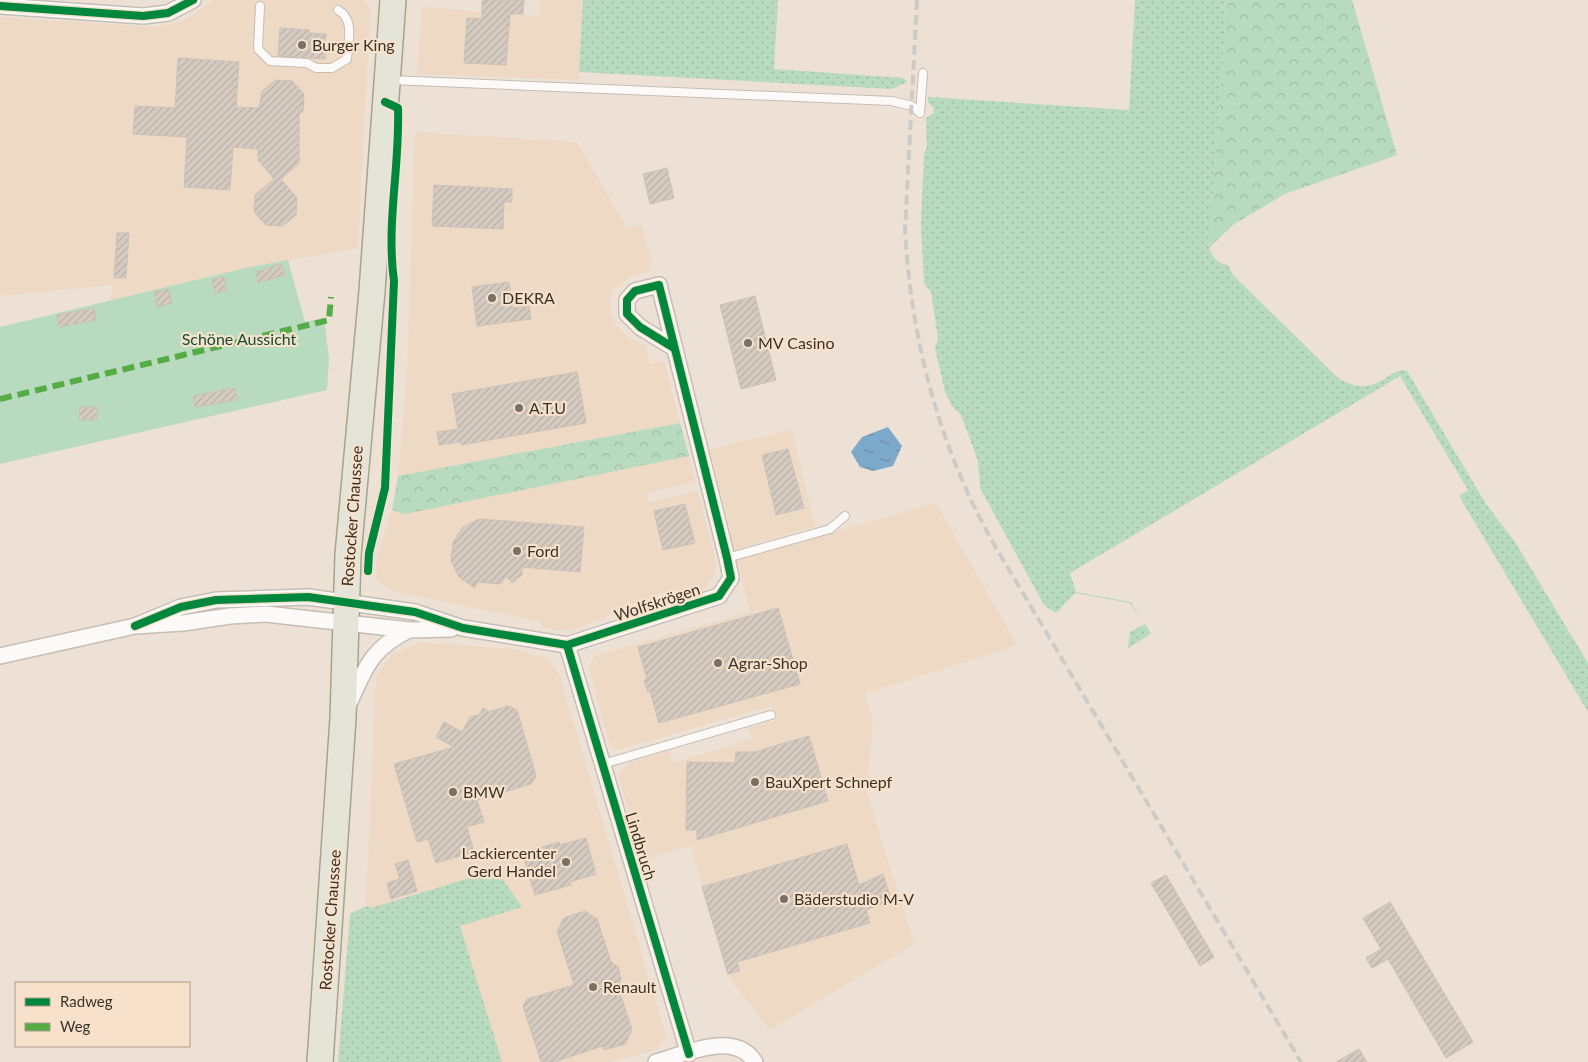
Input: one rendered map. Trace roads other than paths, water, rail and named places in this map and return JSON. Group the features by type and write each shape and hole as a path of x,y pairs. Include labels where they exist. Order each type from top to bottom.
{"main road":[{"name":"Rostocker Chaussee","path":"320,1062 343,718 348,555 372,291 392,0"}],"street":[{"path":"0,6 144,16 168,13 193,0"},
{"name":"Wolfskrögen","path":"346,612 415,612 463,628 567,645 719,596 731,578 728,558 659,285 635,291 627,300 627,314 640,327 674,348"},
{"path":"136,626 182,607 216,600 308,596 346,612"},
{"path":"0,656 136,626 183,623 230,616 346,612"},
{"name":"Wolfskrögen","path":"346,612 409,630 463,628"},
{"name":"Wolfskrögen","path":"343,718 366,665 391,638 409,630"},
{"name":"Lindbruch","path":"567,645 689,1054"},
{"path":"656,1062 731,1045 746,1050 755,1062"}],"lane":[{"path":"260,6 258,49 270,61 308,63 316,68 332,68 347,59 349,21 345,14 338,10"},
{"path":"386,80 892,101 912,106 920,114 923,73"},
{"path":"728,558 830,529 845,516"},
{"path":"603,764 771,715"}],"water":[{"path":"888,427 902,446 893,466 873,471 860,467 851,452 862,437"}],"railway":[{"path":"917,0 905,230 908,272 914,313 932,394 944,433 959,472 995,546 1301,1062"}],"place":[{"name":"Burger King","path":"302,45"},
{"name":"DEKRA","path":"492,298"},
{"name":"MV Casino","path":"748,343"},
{"name":"A.T.U","path":"519,408"},
{"name":"Ford","path":"517,551"},
{"name":"Agrar-Shop","path":"718,663"},
{"name":"BauXpert Schnepf","path":"755,782"},
{"name":"BMW","path":"453,792"},
{"name":"Lackiercenter Gerd Handel","path":"566,862"},
{"name":"Bäderstudio M-V","path":"784,899"},
{"name":"Renault","path":"593,987"}],"park label":[{"name":"Schöne Aussicht","path":"239,339"}]}
